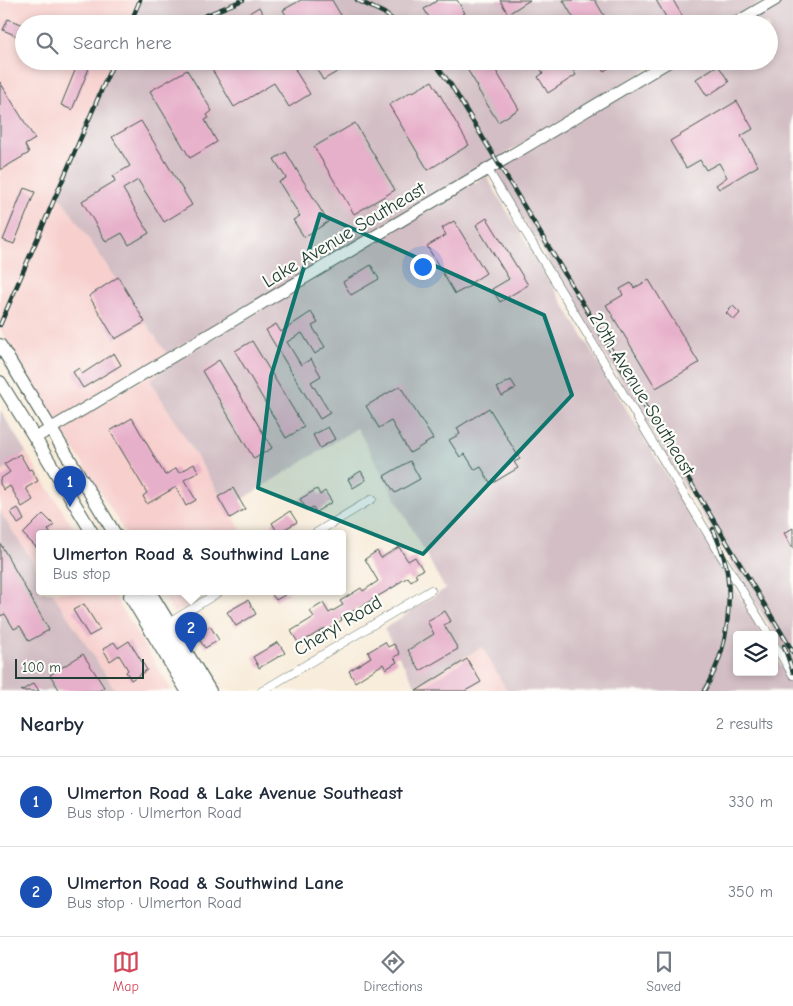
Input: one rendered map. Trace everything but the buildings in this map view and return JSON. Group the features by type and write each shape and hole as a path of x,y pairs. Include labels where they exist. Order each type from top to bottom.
{"main road":[{"path":"0,345 113,530"},
{"path":"0,382 91,530"},
{"path":"130,595 187,691"},
{"path":"133,595 143,601 198,691"},
{"path":"152,595 210,691"}],"street":[{"path":"749,15 775,0"},
{"name":"Lake Avenue Southeast","path":"35,438 655,70"},
{"name":"20th Avenue Southeast","path":"488,170 767,631"},
{"path":"321,530 372,499"},
{"name":"Cheryl Road","path":"262,691 431,590"},
{"path":"168,623 214,595"},
{"path":"778,651 793,675"}],"highlighted area":[{"path":"320,214 544,315 572,395 423,554 258,488 271,376"}],"shaded area":[{"path":"0,0 140,0 133,15 15,15 15,70 109,70 56,191 167,354 56,420 0,329"},
{"path":"140,0 766,0 741,15 133,15"},
{"path":"784,0 793,0 793,665 778,640 778,631 772,631 494,171 664,70 778,70 778,15 758,15"},
{"path":"109,70 647,70 167,354 56,191"},
{"path":"486,176 761,631 733,631 733,676 778,676 778,661 793,685 793,691 507,691 482,647 416,687 384,629 445,589 357,428 228,508 150,380 172,363"},
{"path":"172,362 150,380 242,530 124,530 61,428"},
{"path":"0,410 26,452 0,473"},
{"path":"26,452 75,530 36,530 36,567 0,512 0,473"},
{"path":"0,512 36,567 36,595 54,595 116,691 0,691"},
{"path":"54,595 114,595 172,691 116,691"},
{"path":"163,595 201,595 191,604 174,614"},
{"path":"482,647 507,691 410,691"}],"railway":[{"path":"134,15 140,0"},
{"path":"207,15 243,0"},
{"path":"357,0 387,15"},
{"path":"0,325 110,70"},
{"path":"440,70 451,85 793,652"},
{"path":"704,691 721,653 726,632 728,609 726,565 713,529"},
{"path":"784,646 793,672"}],"place":[{"name":"Ulmerton Road & Lake Avenue Southeast","path":"70,507"},
{"name":"Ulmerton Road & Southwind Lane","path":"191,653"}]}
